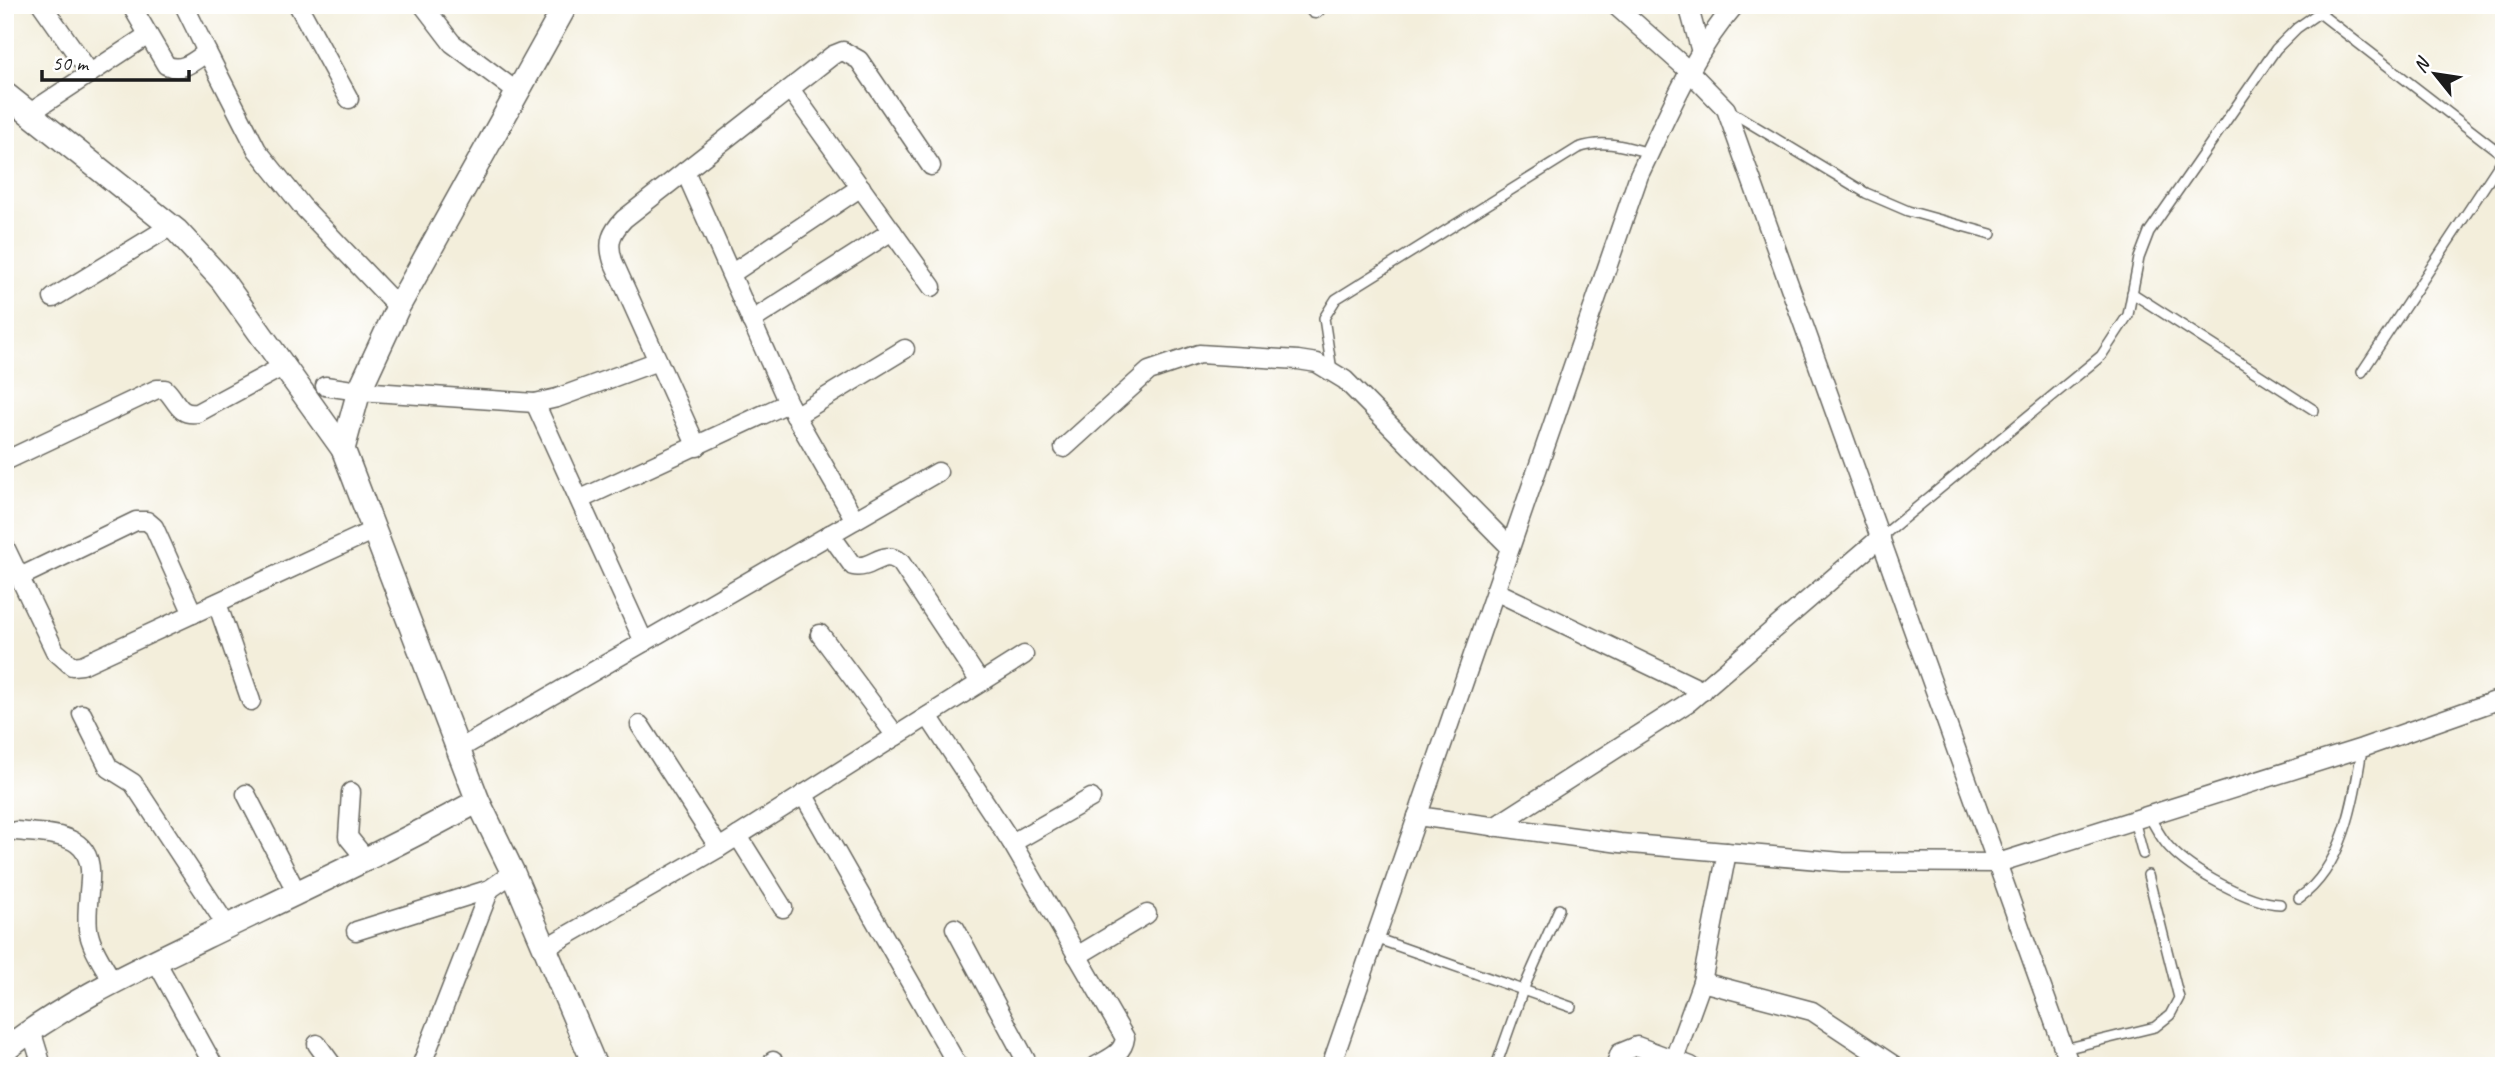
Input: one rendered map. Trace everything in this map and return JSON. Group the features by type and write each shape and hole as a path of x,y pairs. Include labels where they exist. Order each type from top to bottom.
{"street":[{"path":"42,5 90,73"},
{"path":"131,5 160,58 174,69 183,68 207,52"},
{"path":"184,5 257,150 302,206 398,307"},
{"path":"298,5 349,99"},
{"path":"424,5 460,51 517,92"},
{"path":"343,449 359,391 398,307 566,5"},
{"path":"1615,5 1689,71 1726,109 2067,1057"},
{"path":"1688,5 1701,52"},
{"path":"1331,1066 1639,175 1689,71 1735,5"},
{"path":"30,113 148,35"},
{"path":"697,447 609,247 612,233 624,219 684,171 833,55 843,51 853,55 931,166"},
{"path":"790,89 932,287"},
{"path":"5,94 172,226 222,279 343,449 478,801 513,873 595,1066"},
{"path":"684,171 792,410 855,520"},
{"path":"731,274 861,187"},
{"path":"53,298 172,226"},
{"path":"751,321 892,231"},
{"path":"581,499 697,447 792,410 905,349"},
{"path":"1064,448 1149,371 1171,361 1199,354 1317,363 1332,371 1510,547"},
{"path":"325,386 359,391 535,403 557,398 658,361"},
{"path":"5,461 157,389 165,389 180,411 188,415 197,413 284,366"},
{"path":"535,403 644,642"},
{"path":"460,753 644,642 938,472"},
{"path":"20,578 136,521 147,521 154,527 193,614"},
{"path":"5,547 55,652 72,666 82,665 374,530"},
{"path":"830,534 853,566 870,564 885,555 893,556 901,563 980,682"},
{"path":"1494,827 1655,726 1703,691 1881,537"},
{"path":"1494,592 1703,691"},
{"path":"217,603 251,701"},
{"path":"820,635 896,736"},
{"path":"545,948 719,848 1024,655"},
{"path":"1417,816 1620,843 1842,862 1998,863 2362,748 2504,698"},
{"path":"82,714 109,768 133,783 227,926"},
{"path":"928,716 1012,843 1125,1038 1124,1047 1118,1054 1096,1066"},
{"path":"640,725 719,848"},
{"path":"351,792 348,837 366,859"},
{"path":"246,794 297,893"},
{"path":"803,794 958,1066"},
{"path":"1012,843 1090,798"},
{"path":"5,1050 31,1030 156,961 366,859 478,801"},
{"path":"16,831 67,837 85,850 91,869 88,928 92,943 114,984"},
{"path":"738,836 783,908"},
{"path":"1674,1059 1702,982 1727,852"},
{"path":"356,931 491,889 513,873"},
{"path":"421,1066 491,889"},
{"path":"1077,956 1147,914"},
{"path":"955,928 1029,1066"},
{"path":"156,961 214,1066"},
{"path":"1702,982 1788,1002 1812,1011 1895,1066"},
{"path":"31,1030 42,1066"},
{"path":"317,1044 332,1066"},
{"path":"1615,1066 1620,1053 1629,1046 1637,1046 1691,1066"}],"lane":[{"path":"1881,537 2101,356 2128,315 2139,258 2150,232 2170,200 2276,49 2318,12 2330,5"},
{"path":"2318,12 2504,156 2362,372"},
{"path":"1726,109 1866,193 1908,211 1991,234"},
{"path":"1332,371 1324,318 1336,299 1578,148 1593,143 1612,143 1650,153"},
{"path":"2132,293 2314,411"},
{"path":"2299,898 2322,877 2345,826 2354,800 2362,748"},
{"path":"2141,818 2143,854"},
{"path":"2141,818 2184,862 2255,898 2280,904"},
{"path":"2067,1057 2155,1027 2170,1015 2179,998 2148,875"},
{"path":"1496,1066 1523,990 1559,909"},
{"path":"1375,938 1571,1007"}]}
